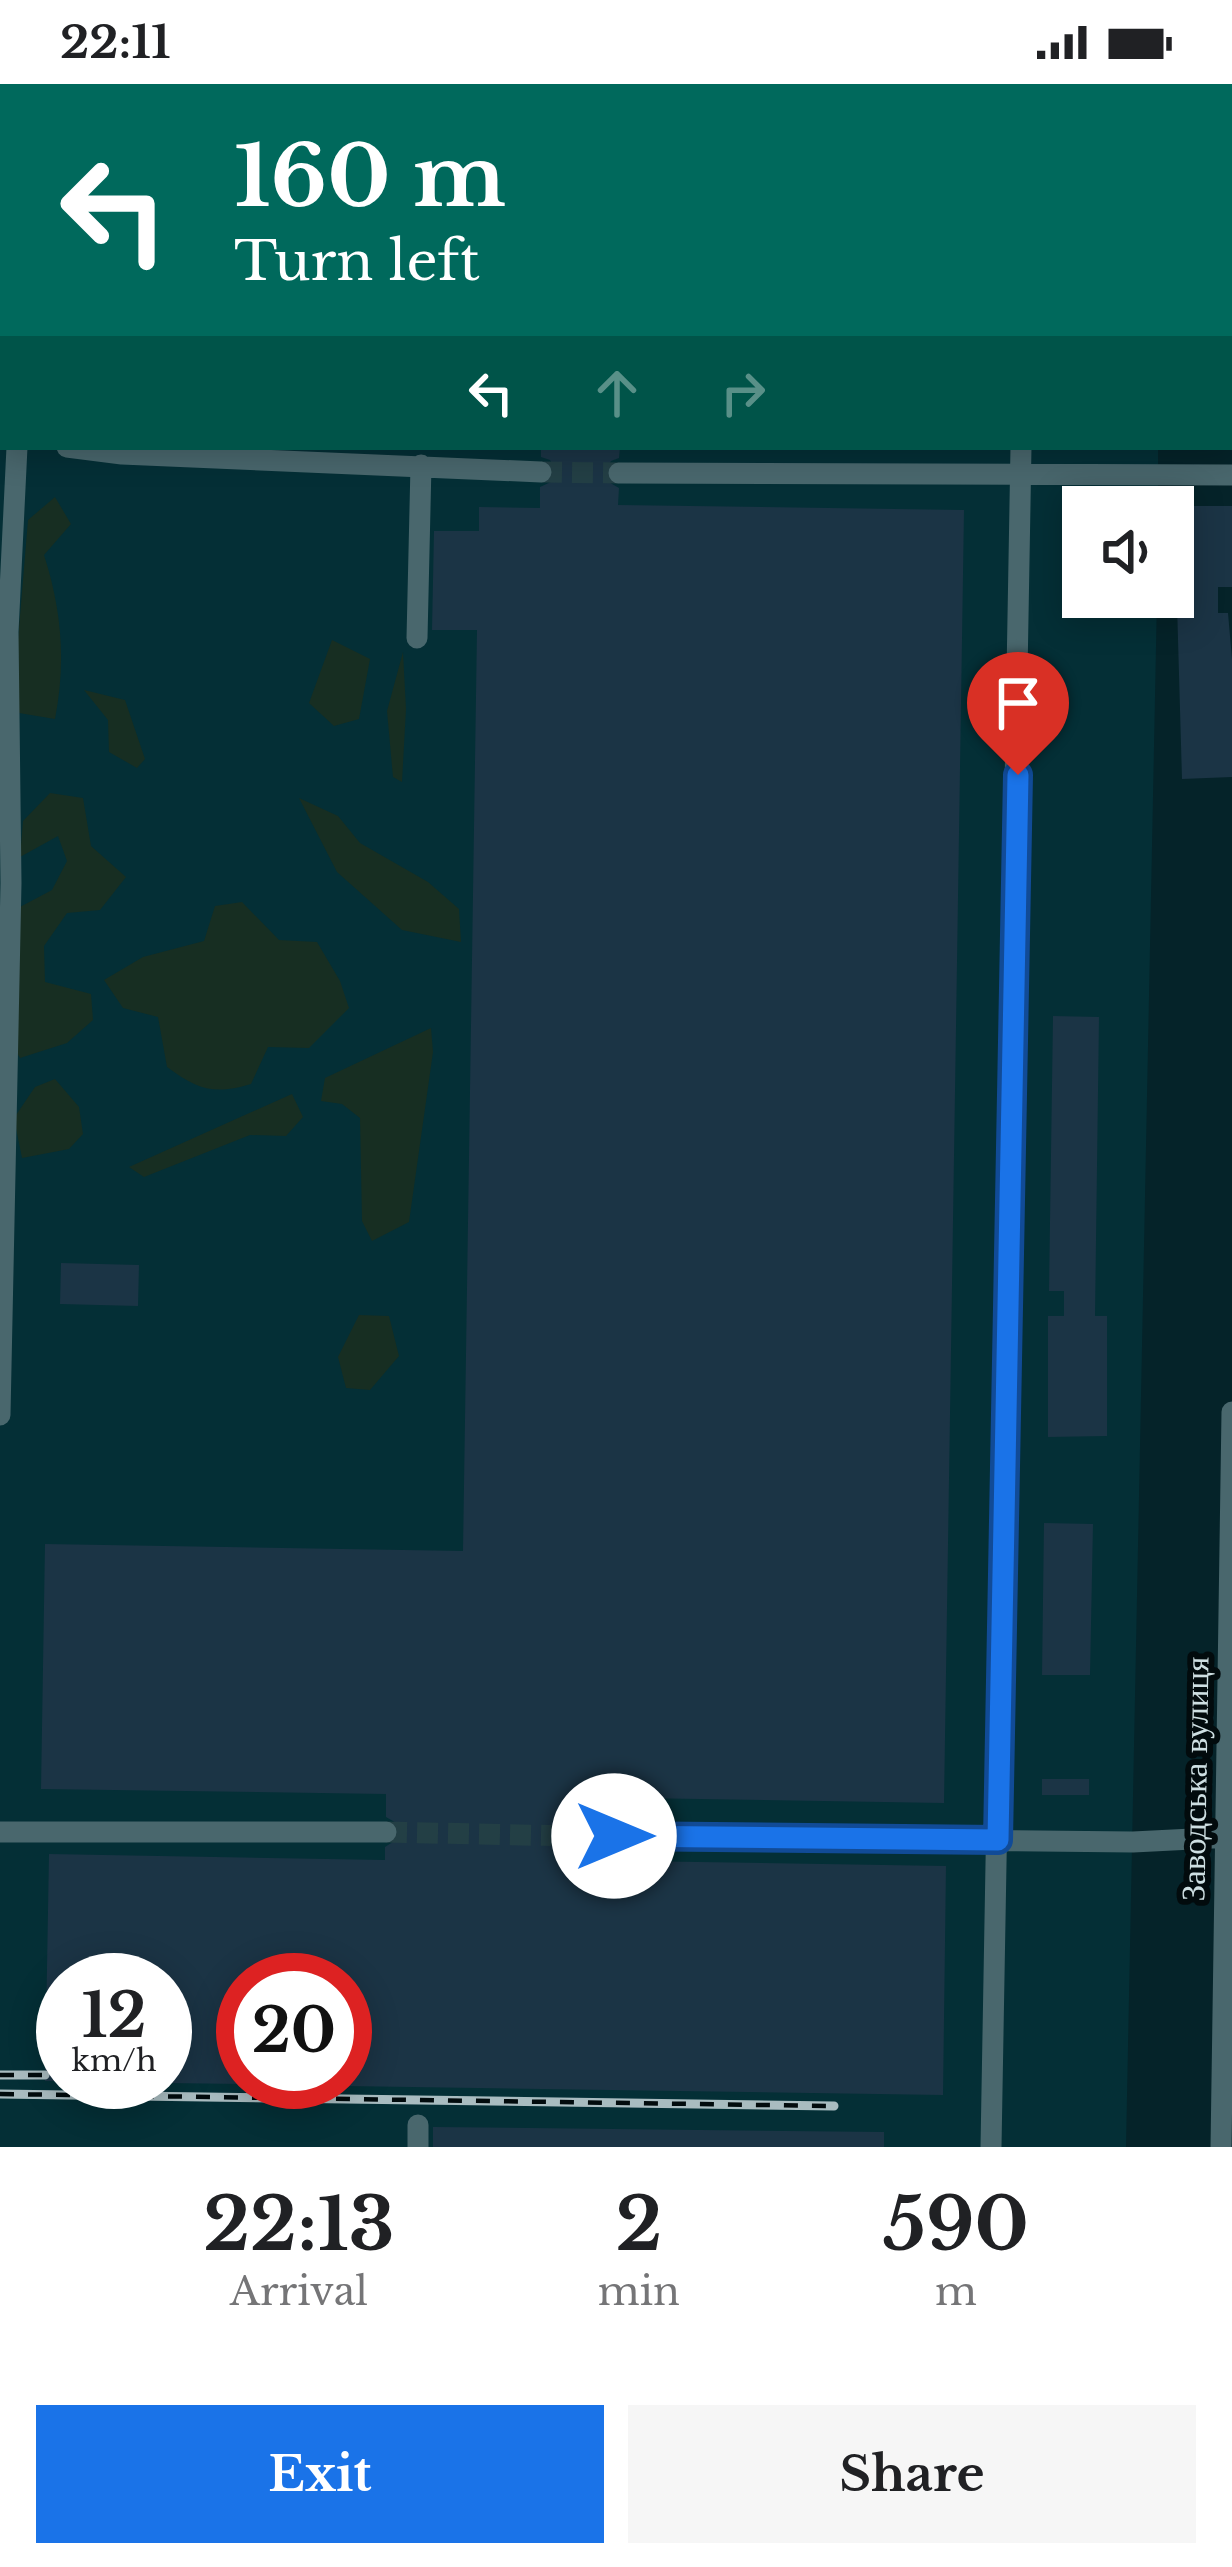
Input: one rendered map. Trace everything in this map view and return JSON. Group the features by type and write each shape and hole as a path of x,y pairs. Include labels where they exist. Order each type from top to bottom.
{"street":[{"path":"0,1415 2,1066 13,752 8,632 17,450"},
{"path":"91,450 541,472"},
{"path":"991,2147 1021,450"},
{"path":"417,638 421,465"},
{"path":"619,473 1021,478 1232,475"},
{"name":"Заводська вулиця","path":"1221,2147 1230,1837 1232,1412"},
{"path":"0,1832 386,1832"},
{"path":"570,1836 1133,1842 1230,1837"}],"shaded area":[{"path":"0,450 1158,450 1158,486 1062,486 1062,618 1157,618 1126,2147 0,2147"}],"green space":[{"path":"55,497 71,524 44,555 60,637 55,719 19,713 18,640 28,520"},
{"path":"332,640 370,659 359,719 334,726 309,703"},
{"path":"403,652 402,782 393,777 387,711"},
{"path":"84,690 125,700 145,759 137,768 109,752 108,720"},
{"path":"50,793 83,798 91,846 126,877 100,910 67,913 44,946 45,982 91,994 93,1020 67,1043 20,1058 11,1043 18,908 52,890 67,861 58,836 20,857 23,821"},
{"path":"299,798 338,816 360,843 428,882 459,909 461,942 402,930 337,872"},
{"path":"242,902 279,940 317,942 340,981 349,1008 309,1048 268,1047 251,1084 207,1088 167,1067 158,1017 123,1008 104,980 143,957 204,941 215,906"},
{"path":"431,1028 433,1052 409,1222 372,1241 362,1221 360,1118 342,1104 321,1101 325,1078"},
{"path":"55,1079 79,1107 83,1134 69,1149 22,1158 14,1118 35,1087"},
{"path":"292,1094 303,1117 286,1136 250,1135 144,1177 129,1167"},
{"path":"359,1315 389,1316 399,1356 370,1390 346,1388 338,1357"}],"building":[{"path":"541,450 620,450 619,458 604,472 607,481 619,488 618,505 964,510 944,1803 570,1797 570,1821 555,1835 558,1844 569,1851 569,1860 946,1866 943,2095 372,2086 372,1953 216,1953 216,2084 192,2083 192,1953 47,1953 49,1854 385,1860 385,1847 399,1838 398,1824 386,1817 386,1794 41,1789 45,1544 463,1551 477,630 432,630 434,531 479,531 479,507 540,508 540,487 553,481 556,471 550,460 541,457"},
{"path":"1194,506 1232,506 1232,587 1218,587 1218,613 1228,613 1232,659 1232,777 1182,779 1177,618 1194,618"},
{"path":"1053,1016 1099,1017 1095,1316 1107,1316 1107,1436 1048,1437 1048,1316 1064,1316 1064,1291 1049,1291"},
{"path":"61,1263 139,1265 138,1306 60,1304"},
{"path":"1044,1523 1093,1524 1090,1675 1042,1675"},
{"path":"1042,1779 1089,1779 1089,1795 1042,1795"},
{"path":"433,2127 884,2132 884,2147 433,2147"}],"tunnel":[{"path":"541,472 619,473"},
{"path":"386,1832 570,1836"}],"railway":[{"path":"0,2075 36,2075"},
{"path":"0,2094 834,2106"}],"route":[{"path":"614,1836 998,1840 1005,1272 1018,775"}]}
